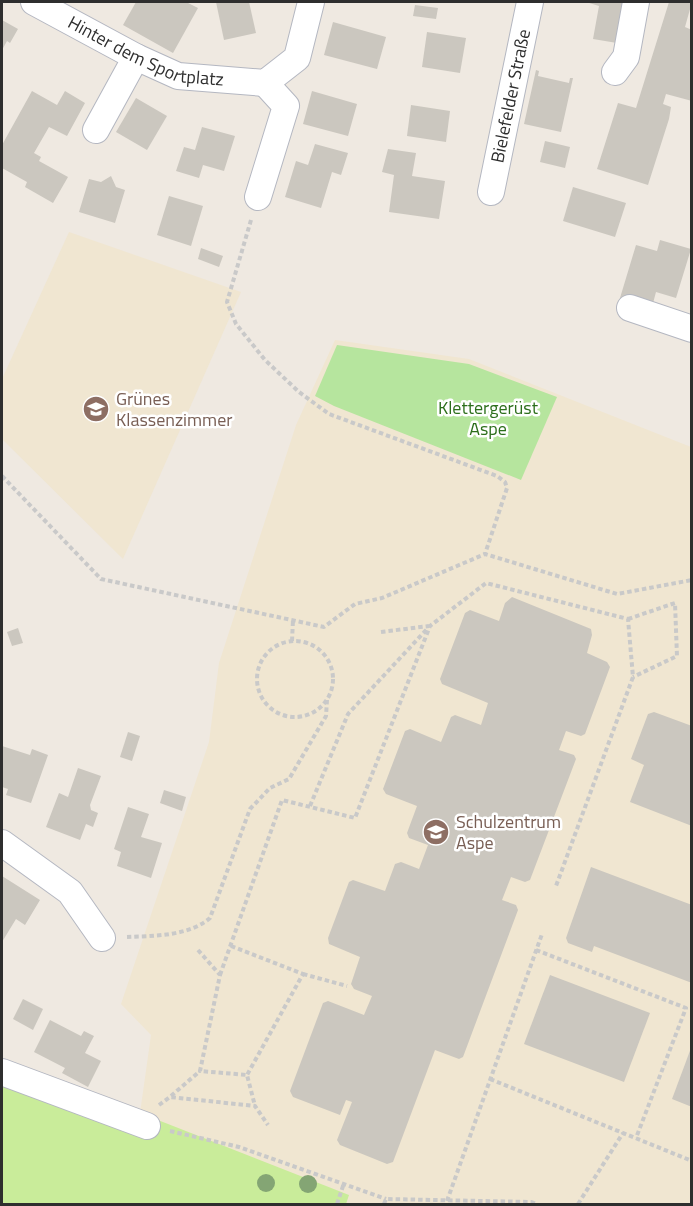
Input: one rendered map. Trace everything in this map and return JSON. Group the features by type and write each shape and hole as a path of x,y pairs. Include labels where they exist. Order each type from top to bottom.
{"street":[{"name":"Hinter dem Sportplatz","path":"34,2 135,57 178,76 266,83"},
{"path":"258,197 286,106 266,83 297,58 311,2"},
{"name":"Bielefelder Straße","path":"492,192 530,2"},
{"path":"615,72 626,57 636,2"},
{"path":"96,130 135,57"},
{"path":"630,309 692,329"},
{"path":"2,843 70,892 102,938"},
{"path":"2,1072 152,1116"}],"path":[{"path":"258,197 227,302 236,324 265,360 299,392 329,414 497,476 505,482 507,488 485,554"},
{"path":"2,476 101,579 324,627 355,603 382,598 485,554 617,594 692,580"},
{"path":"310,806 348,714 430,626 486,583 628,619 675,603 677,656 633,677"},
{"path":"556,886 633,677 628,619"},
{"path":"291,641 293,620"},
{"path":"381,632 430,626"},
{"path":"430,626 355,818 282,800 220,975 200,1071 152,1116 386,1199 531,1202 537,1204"},
{"path":"102,938 160,936 201,927 210,918 250,808 270,788 289,779 326,716 327,700 333,677 324,655 315,647 291,641 268,652 261,662 258,687 262,699 271,709 294,717 318,709 327,700"},
{"path":"447,1200 542,934"},
{"path":"231,946 303,974 346,986"},
{"path":"536,950 686,1008 636,1138"},
{"path":"198,951 220,975"},
{"path":"268,1125 255,1106 247,1075 303,974"},
{"path":"200,1071 247,1075"},
{"path":"490,1079 692,1161"},
{"path":"171,1096 255,1106"},
{"path":"578,1204 623,1133"},
{"path":"337,1204 344,1183"},
{"path":"384,1204 386,1199"}],"shaded area":[{"name":"Grünes Klassenzimmer","path":"69,232 241,292 123,559 2,439 2,379"},
{"name":"Schulzentrum Aspe","path":"335,340 469,359 691,447 691,1204 346,1204 140,1113 151,1035 121,1004 209,742 219,663 296,425"}],"green space":[{"name":"Klettergerüst Aspe","path":"337,345 469,364 557,397 521,480 334,406 315,396"},
{"path":"2,1069 140,1113 349,1195 346,1204 2,1204"}],"building":[{"path":"136,2 186,2 198,8 173,53 123,25"},
{"path":"216,2 249,2 256,33 224,40"},
{"path":"586,2 624,2 617,43 593,39 599,6"},
{"path":"669,2 692,2 685,27 692,30 692,101 666,94 663,104 671,107 669,119 648,185 597,169 618,103 636,108"},
{"path":"415,5 438,8 436,19 413,16"},
{"path":"2,20 18,29 10,43 7,41 2,50"},
{"path":"333,22 386,37 377,69 324,55"},
{"path":"427,32 466,38 460,73 422,67"},
{"path":"536,70 539,71 538,76 569,83 570,78 573,78 561,132 524,124"},
{"path":"32,91 57,105 65,91 85,103 67,136 49,127 34,153 41,157 39,161 68,177 53,203 25,187 27,182 2,168 2,145"},
{"path":"312,91 357,104 348,136 303,124"},
{"path":"136,98 167,116 147,150 116,132"},
{"path":"411,105 450,111 446,142 407,136"},
{"path":"202,127 235,136 224,171 203,165 199,178 176,171 184,147 195,150"},
{"path":"545,141 570,147 565,168 540,162"},
{"path":"315,144 348,153 341,175 332,172 321,208 285,197 296,161 308,165"},
{"path":"388,149 416,153 412,176 445,181 439,219 389,212 394,175 382,172"},
{"path":"111,176 116,187 125,190 115,223 79,212 89,179 101,182"},
{"path":"573,187 626,203 615,237 563,221"},
{"path":"169,196 203,206 191,246 157,235"},
{"path":"660,240 691,249 676,298 656,292 652,307 620,298 636,245 657,251"},
{"path":"201,248 223,256 219,267 198,259"},
{"path":"512,597 591,629 592,635 587,653 607,662 610,667 585,734 581,736 566,731 559,750 574,755 576,759 530,880 525,882 511,877 502,900 516,905 518,910 463,1057 459,1059 435,1050 393,1162 387,1164 340,1145 337,1140 352,1102 346,1100 340,1115 293,1097 290,1091 323,1003 328,1001 364,1015 372,996 354,989 351,984 360,957 329,944 328,938 349,882 353,880 385,891 395,864 401,862 419,869 428,845 409,838 407,833 417,806 386,794 383,789 405,731 410,729 441,742 451,717 455,715 481,725 488,703 442,684 440,679 465,613 470,610 499,621 505,603"},
{"path":"18,628 23,643 12,646 7,632"},
{"path":"654,712 692,726 692,826 630,802 644,765 631,759 648,714"},
{"path":"128,732 140,736 132,761 120,757"},
{"path":"2,746 30,755 32,749 48,755 31,803 6,795 8,789 2,787"},
{"path":"78,768 101,776 90,805 91,810 98,813 93,827 86,824 80,840 46,827 59,793 68,797"},
{"path":"164,790 186,797 182,811 160,803"},
{"path":"128,807 149,814 141,837 162,843 151,878 117,866 121,852 114,849"},
{"path":"591,867 692,905 692,983 594,946 592,952 568,943 566,938"},
{"path":"2,876 40,900 25,925 16,919 2,942"},
{"path":"550,975 650,1013 624,1082 524,1044"},
{"path":"23,999 43,1009 33,1030 13,1019"},
{"path":"50,1020 81,1036 84,1031 94,1036 85,1053 101,1061 88,1087 62,1073 65,1068 34,1052"},
{"path":"692,1048 692,1107 672,1099"}],"place":[{"name":"Grünes Klassenzimmer","path":"96,409"},
{"name":"Schulzentrum Aspe","path":"436,832"}]}
